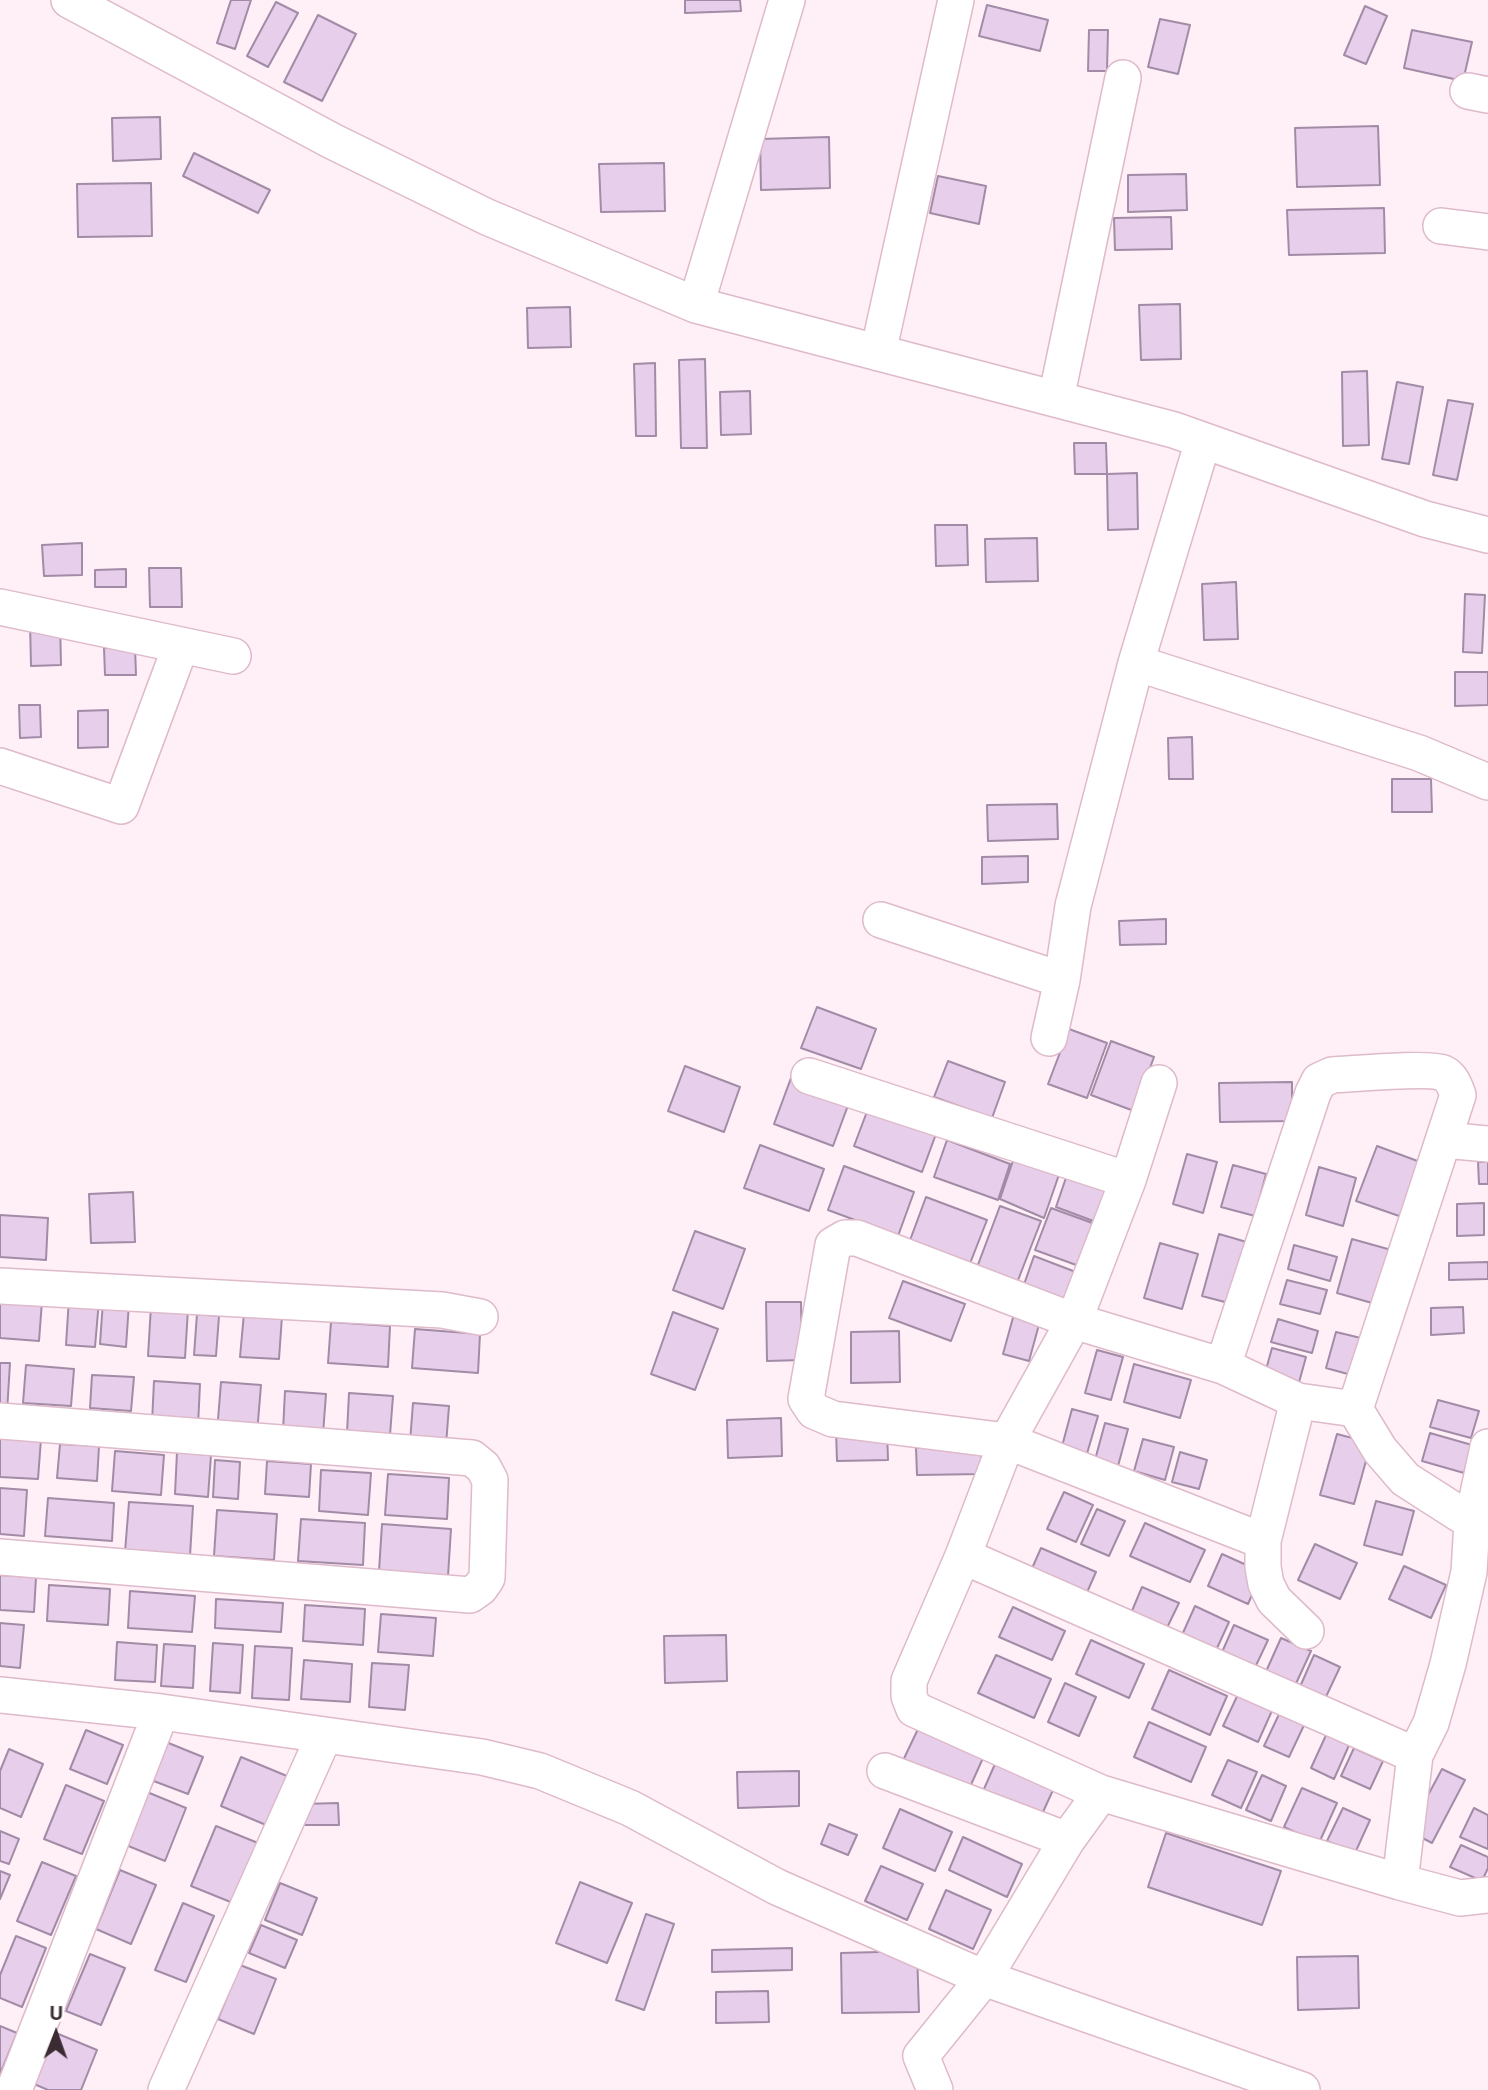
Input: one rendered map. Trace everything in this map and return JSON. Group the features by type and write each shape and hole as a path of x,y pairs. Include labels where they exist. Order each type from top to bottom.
{"street":[{"path":"69,0 332,141 475,211 696,305 1174,430 1425,519 1488,535"},
{"path":"696,305 787,0"},
{"path":"878,353 956,0"},
{"path":"1056,399 1123,78"},
{"path":"1441,226 1488,232"},
{"path":"1049,1038 1062,980 1073,906 1136,663 1203,441"},
{"path":"0,607 233,656"},
{"path":"0,766 121,806 181,645"},
{"path":"1136,663 1419,753 1488,782"},
{"path":"881,920 1062,980"},
{"path":"1223,1366 1319,1081 1332,1075 1442,1072 1453,1083 1458,1095 1355,1409 1380,1450 1405,1479 1472,1522"},
{"path":"809,1076 1128,1180"},
{"path":"1159,1083 1128,1180 1074,1321 1007,1441 963,1556 909,1681 909,1696 915,1709 1101,1793 1460,1898 1488,1895"},
{"path":"1444,1140 1488,1144"},
{"path":"1263,1541 1007,1441 832,1419 814,1411 806,1399 833,1245 845,1238 858,1238 1074,1321 1223,1366 1298,1401 1355,1409"},
{"path":"0,1286 442,1310 480,1317"},
{"path":"1298,1401 1263,1541 1263,1567 1266,1584 1274,1600 1306,1631"},
{"path":"0,1421 472,1458 483,1466 490,1480 487,1578 480,1588 470,1595 0,1557"},
{"path":"1400,1882 1415,1755 1431,1723 1448,1664 1469,1572 1472,1522 1488,1447"},
{"path":"963,1556 1415,1755"},
{"path":"0,1695 161,1712 482,1757 540,1771 630,1808 777,1887 984,1978 1301,2090"},
{"path":"14,2090 161,1712"},
{"path":"166,2090 324,1736"},
{"path":"885,1771 1067,1840"},
{"path":"935,2090 921,2056 984,1978 1067,1840 1101,1793"}],"building":[{"path":"231,0 251,0 235,49 217,43"},
{"path":"685,0 740,0 741,11 685,13"},
{"path":"276,2 298,13 268,67 247,56"},
{"path":"987,5 1048,20 1040,51 979,36"},
{"path":"1365,6 1387,16 1366,64 1344,55"},
{"path":"318,15 356,34 322,101 284,82"},
{"path":"1160,19 1190,25 1178,74 1148,67"},
{"path":"1089,30 1108,30 1107,71 1088,71"},
{"path":"1412,30 1472,42 1463,81 1404,68"},
{"path":"160,117 161,159 113,161 112,118"},
{"path":"1378,126 1380,185 1297,187 1295,128"},
{"path":"829,137 830,188 761,190 760,139"},
{"path":"194,153 270,190 258,213 183,176"},
{"path":"664,163 665,211 601,212 599,164"},
{"path":"1186,174 1187,210 1128,212 1128,175"},
{"path":"938,176 986,186 979,224 930,213"},
{"path":"151,183 152,236 78,237 77,184"},
{"path":"1384,208 1385,253 1289,255 1287,210"},
{"path":"1171,217 1172,249 1115,250 1114,218"},
{"path":"1180,304 1181,359 1141,360 1139,305"},
{"path":"570,307 571,347 528,348 527,308"},
{"path":"705,359 707,448 681,448 679,360"},
{"path":"655,363 656,436 636,436 634,364"},
{"path":"1367,371 1369,445 1343,446 1342,372"},
{"path":"1397,382 1423,387 1409,464 1382,459"},
{"path":"750,391 751,434 721,435 720,392"},
{"path":"1448,400 1473,404 1457,480 1433,475"},
{"path":"1074,443 1106,443 1107,474 1075,474"},
{"path":"1137,473 1138,529 1108,530 1107,474"},
{"path":"935,525 967,525 968,565 936,566"},
{"path":"1037,538 1038,581 986,582 985,539"},
{"path":"82,543 82,575 44,576 42,545"},
{"path":"149,568 181,568 182,607 150,607"},
{"path":"126,569 126,587 95,587 95,570"},
{"path":"1236,582 1238,639 1204,640 1202,584"},
{"path":"1465,594 1485,595 1482,653 1463,652"},
{"path":"30,622 60,622 61,665 31,666"},
{"path":"135,647 136,675 105,675 104,648"},
{"path":"1455,672 1488,672 1488,705 1455,706"},
{"path":"19,705 40,705 41,737 20,738"},
{"path":"108,710 108,747 78,748 78,711"},
{"path":"1192,737 1193,779 1169,779 1168,738"},
{"path":"1392,779 1431,779 1432,812 1392,812"},
{"path":"1057,804 1058,839 988,841 987,805"},
{"path":"1028,856 1028,882 982,884 982,857"},
{"path":"1166,919 1166,944 1120,945 1119,921"},
{"path":"817,1007 876,1029 861,1069 801,1048"},
{"path":"1069,1029 1107,1043 1087,1098 1048,1084"},
{"path":"1111,1041 1154,1057 1134,1111 1091,1095"},
{"path":"948,1061 1005,1082 992,1118 934,1097"},
{"path":"685,1066 740,1087 724,1132 668,1111"},
{"path":"791,1078 850,1100 833,1146 774,1124"},
{"path":"1292,1082 1292,1121 1220,1122 1219,1083"},
{"path":"868,1109 936,1134 922,1172 854,1146"},
{"path":"947,1140 1010,1164 998,1200 934,1177"},
{"path":"760,1145 824,1169 809,1211 744,1188"},
{"path":"1377,1146 1423,1163 1402,1217 1356,1201"},
{"path":"1017,1149 1062,1166 1044,1218 1000,1199"},
{"path":"1187,1154 1217,1162 1203,1213 1173,1204"},
{"path":"1478,1162 1488,1162 1488,1184 1479,1184"},
{"path":"1233,1165 1266,1174 1255,1216 1221,1207"},
{"path":"844,1166 914,1192 898,1236 828,1210"},
{"path":"1070,1166 1118,1183 1104,1225 1056,1207"},
{"path":"1319,1167 1356,1178 1343,1226 1306,1215"},
{"path":"133,1192 135,1242 91,1243 89,1194"},
{"path":"926,1197 987,1220 969,1266 909,1243"},
{"path":"1484,1203 1484,1235 1457,1236 1457,1204"},
{"path":"1000,1206 1041,1221 1013,1293 973,1278"},
{"path":"1051,1208 1106,1228 1090,1270 1035,1250"},
{"path":"0,1215 48,1218 46,1260 0,1257"},
{"path":"695,1231 745,1249 723,1309 673,1290"},
{"path":"1219,1234 1257,1245 1240,1306 1202,1296"},
{"path":"1352,1239 1395,1251 1379,1305 1337,1293"},
{"path":"1160,1243 1198,1254 1182,1309 1144,1298"},
{"path":"1294,1245 1337,1257 1330,1281 1288,1269"},
{"path":"1034,1256 1081,1274 1068,1311 1021,1293"},
{"path":"1488,1262 1488,1279 1449,1280 1449,1263"},
{"path":"1287,1280 1327,1290 1320,1314 1280,1304"},
{"path":"903,1281 965,1304 951,1341 889,1318"},
{"path":"0,1298 42,1301 39,1341 0,1338"},
{"path":"69,1298 99,1300 95,1347 66,1345"},
{"path":"103,1301 129,1303 126,1347 100,1344"},
{"path":"766,1302 801,1302 802,1360 767,1361"},
{"path":"151,1306 188,1309 185,1358 148,1356"},
{"path":"1463,1307 1464,1333 1431,1335 1431,1308"},
{"path":"673,1312 718,1329 695,1390 651,1374"},
{"path":"244,1313 282,1316 279,1359 240,1357"},
{"path":"197,1314 219,1316 216,1356 194,1355"},
{"path":"1014,1314 1040,1321 1029,1361 1003,1354"},
{"path":"1278,1319 1318,1331 1312,1353 1271,1342"},
{"path":"331,1322 390,1326 388,1367 328,1363"},
{"path":"415,1329 480,1334 478,1373 412,1368"},
{"path":"899,1331 900,1382 851,1383 851,1332"},
{"path":"1336,1332 1365,1339 1355,1376 1326,1368"},
{"path":"1272,1348 1306,1357 1298,1386 1264,1377"},
{"path":"1097,1350 1123,1357 1111,1400 1085,1393"},
{"path":"0,1363 10,1363 7,1412 0,1412"},
{"path":"1134,1364 1191,1380 1180,1418 1124,1402"},
{"path":"26,1365 74,1369 71,1406 23,1403"},
{"path":"92,1375 134,1377 131,1411 90,1408"},
{"path":"154,1381 200,1384 198,1426 152,1423"},
{"path":"221,1382 261,1385 257,1434 217,1432"},
{"path":"285,1391 326,1394 323,1434 283,1431"},
{"path":"349,1393 393,1396 390,1435 347,1433"},
{"path":"1438,1400 1479,1411 1471,1438 1430,1427"},
{"path":"413,1403 449,1406 446,1445 410,1442"},
{"path":"1072,1409 1098,1416 1086,1457 1061,1450"},
{"path":"781,1418 782,1456 728,1458 727,1420"},
{"path":"1105,1423 1128,1429 1118,1466 1095,1460"},
{"path":"887,1429 888,1460 837,1461 836,1431"},
{"path":"1430,1433 1472,1445 1464,1473 1422,1461"},
{"path":"1337,1434 1371,1443 1354,1504 1320,1495"},
{"path":"0,1437 41,1439 38,1479 0,1477"},
{"path":"1143,1439 1174,1447 1165,1480 1134,1471"},
{"path":"60,1444 99,1446 97,1481 57,1478"},
{"path":"981,1446 982,1474 917,1475 916,1448"},
{"path":"115,1451 164,1455 161,1495 112,1491"},
{"path":"177,1452 211,1455 208,1497 175,1494"},
{"path":"1180,1452 1207,1460 1199,1489 1172,1482"},
{"path":"215,1460 240,1462 238,1499 213,1497"},
{"path":"267,1461 311,1464 309,1497 265,1494"},
{"path":"321,1470 371,1473 368,1515 319,1511"},
{"path":"388,1474 449,1478 447,1519 385,1515"},
{"path":"0,1488 27,1490 24,1536 0,1534"},
{"path":"1064,1492 1093,1505 1076,1542 1047,1529"},
{"path":"48,1498 114,1503 112,1541 45,1536"},
{"path":"1376,1501 1414,1511 1402,1555 1364,1545"},
{"path":"129,1502 193,1506 190,1556 125,1552"},
{"path":"1097,1509 1125,1521 1109,1556 1081,1544"},
{"path":"217,1510 277,1514 274,1560 214,1556"},
{"path":"301,1519 365,1523 363,1565 298,1561"},
{"path":"1145,1523 1205,1550 1190,1582 1130,1556"},
{"path":"382,1524 451,1529 448,1576 379,1571"},
{"path":"1315,1544 1357,1563 1340,1599 1298,1580"},
{"path":"1041,1548 1096,1572 1081,1606 1026,1582"},
{"path":"1222,1554 1262,1572 1248,1604 1208,1586"},
{"path":"1404,1566 1446,1585 1431,1618 1389,1599"},
{"path":"0,1575 36,1577 34,1612 0,1610"},
{"path":"49,1585 110,1589 108,1625 47,1621"},
{"path":"1142,1587 1179,1603 1164,1634 1129,1618"},
{"path":"130,1591 195,1596 192,1632 128,1628"},
{"path":"216,1599 283,1603 281,1632 215,1628"},
{"path":"305,1605 365,1609 363,1645 303,1641"},
{"path":"1195,1606 1229,1622 1212,1659 1178,1644"},
{"path":"1013,1607 1065,1631 1052,1660 999,1637"},
{"path":"381,1614 436,1618 433,1656 378,1652"},
{"path":"0,1623 24,1625 20,1668 0,1666"},
{"path":"1234,1625 1268,1640 1252,1674 1219,1659"},
{"path":"726,1635 727,1681 665,1683 664,1636"},
{"path":"1281,1638 1311,1651 1293,1690 1264,1676"},
{"path":"1091,1640 1144,1664 1129,1698 1076,1674"},
{"path":"117,1642 157,1645 155,1682 115,1680"},
{"path":"213,1643 243,1645 240,1693 210,1691"},
{"path":"164,1644 195,1646 193,1688 161,1686"},
{"path":"255,1646 292,1648 289,1700 252,1698"},
{"path":"996,1655 1051,1679 1034,1718 978,1693"},
{"path":"1314,1655 1340,1667 1324,1701 1299,1689"},
{"path":"304,1660 352,1664 350,1702 301,1699"},
{"path":"372,1663 409,1665 405,1710 369,1707"},
{"path":"1169,1670 1227,1696 1210,1735 1152,1709"},
{"path":"1065,1683 1096,1697 1079,1736 1048,1722"},
{"path":"1241,1688 1275,1704 1258,1742 1223,1726"},
{"path":"1281,1710 1306,1721 1289,1757 1264,1746"},
{"path":"1149,1722 1206,1747 1191,1782 1134,1757"},
{"path":"918,1729 983,1758 965,1798 899,1769"},
{"path":"86,1730 123,1745 107,1784 70,1769"},
{"path":"1327,1733 1350,1743 1334,1779 1311,1768"},
{"path":"166,1742 203,1757 188,1794 151,1780"},
{"path":"1354,1748 1383,1761 1370,1789 1341,1776"},
{"path":"9,1749 43,1764 21,1817 0,1808 0,1771"},
{"path":"241,1757 287,1776 266,1825 221,1806"},
{"path":"1228,1760 1257,1772 1241,1808 1212,1795"},
{"path":"995,1764 1053,1790 1038,1823 980,1798"},
{"path":"1442,1769 1465,1780 1432,1843 1409,1831"},
{"path":"799,1771 799,1806 738,1808 737,1772"},
{"path":"1262,1775 1286,1786 1271,1821 1246,1810"},
{"path":"66,1785 104,1801 82,1854 44,1839"},
{"path":"1302,1788 1337,1803 1319,1843 1284,1827"},
{"path":"147,1792 186,1808 165,1861 126,1845"},
{"path":"338,1803 339,1825 303,1825 303,1804"},
{"path":"1343,1808 1370,1820 1355,1853 1327,1841"},
{"path":"1474,1808 1488,1815 1488,1849 1460,1837"},
{"path":"900,1809 952,1832 935,1871 883,1848"},
{"path":"829,1824 857,1835 848,1855 821,1844"},
{"path":"216,1826 258,1843 233,1903 191,1886"},
{"path":"0,1831 19,1839 9,1864 0,1861"},
{"path":"1166,1833 1281,1871 1262,1925 1148,1887"},
{"path":"963,1837 1022,1864 1007,1897 949,1870"},
{"path":"1461,1845 1488,1857 1488,1868 1482,1881 1450,1867"},
{"path":"42,1862 76,1876 51,1935 17,1921"},
{"path":"881,1866 923,1884 907,1920 865,1901"},
{"path":"120,1870 156,1885 131,1944 96,1929"},
{"path":"0,1871 10,1875 0,1899"},
{"path":"580,1882 632,1903 607,1963 556,1943"},
{"path":"280,1883 317,1898 302,1935 265,1920"},
{"path":"946,1890 991,1910 973,1949 929,1929"},
{"path":"183,1903 214,1916 186,1982 155,1970"},
{"path":"646,1914 674,1924 644,2010 616,2000"},
{"path":"261,1925 297,1940 285,1968 249,1953"},
{"path":"16,1936 46,1948 22,2007 0,1998 0,1975"},
{"path":"792,1948 792,1970 712,1972 712,1950"},
{"path":"917,1951 919,2012 842,2013 841,1953"},
{"path":"90,1954 125,1968 101,2025 66,2011"},
{"path":"1358,1956 1359,2008 1298,2010 1297,1957"},
{"path":"240,1965 276,1979 254,2034 218,2019"},
{"path":"768,1991 769,2022 716,2023 716,1992"},
{"path":"0,2026 17,2033 0,2074"},
{"path":"56,2033 97,2050 81,2090 48,2090 34,2084"}]}
